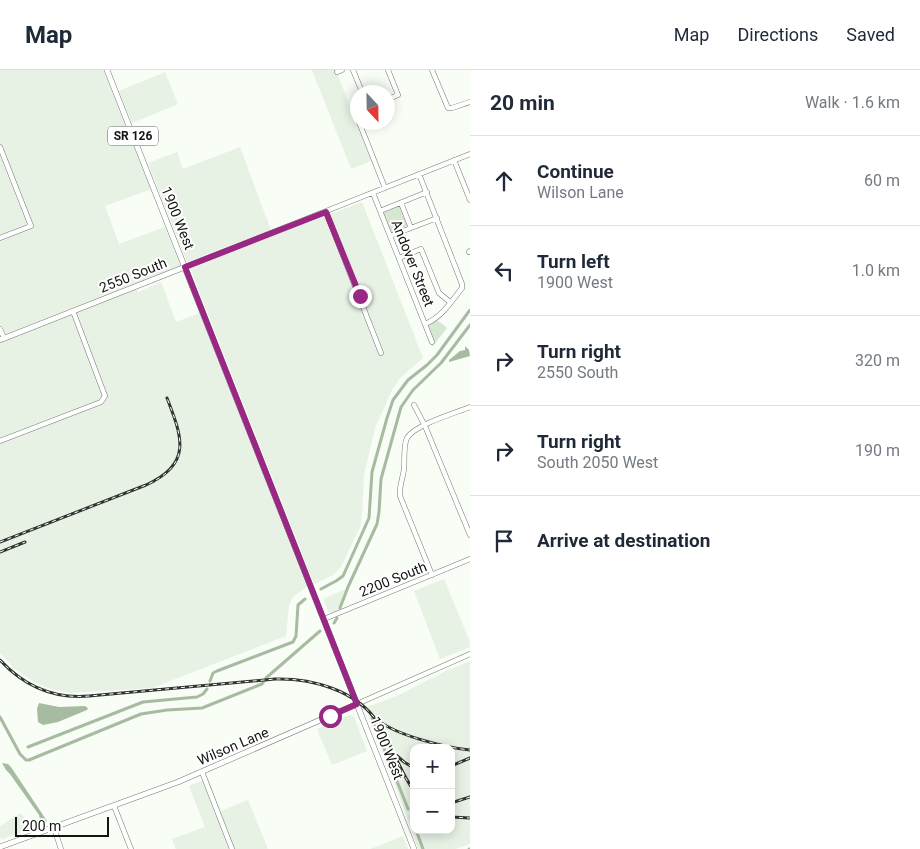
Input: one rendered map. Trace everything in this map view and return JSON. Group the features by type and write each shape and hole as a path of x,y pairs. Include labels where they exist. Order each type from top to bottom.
{"main road":[{"name":"1900 West","path":"107,70 413,849"},
{"name":"2550 South","path":"2,339 185,267"},
{"name":"Wilson Lane","path":"1,845 54,828 202,772 357,704"}],"street":[{"path":"353,70 359,85"},
{"path":"388,70 394,85"},
{"path":"432,70 448,108 470,102"},
{"path":"362,130 385,188"},
{"path":"0,147 31,226 0,238"},
{"name":"2550 South","path":"185,267 470,154"},
{"path":"454,160 470,200"},
{"path":"419,174 462,284 437,318 425,324"},
{"path":"380,211 427,192"},
{"name":"Andover Street","path":"372,193 432,342"},
{"path":"401,203 411,228"},
{"path":"326,212 381,353"},
{"path":"390,236 437,218"},
{"path":"398,258 422,248 439,293 450,302"},
{"path":"0,441 101,402 104,390 73,311"},
{"path":"0,329 2,339"},
{"path":"414,405 425,426 470,535"},
{"path":"432,575 403,505 399,489 403,474 405,443 408,436 416,429 470,407"},
{"name":"2200 South","path":"324,619 470,559"},
{"name":"Wilson Lane","path":"357,704 470,654"},
{"path":"202,772 232,849"},
{"path":"114,806 131,849"},
{"path":"54,828 61,849"}],"shaded area":[{"path":"0,70 104,70 152,189 105,206 119,244 165,227 181,266 136,284 138,292 161,282 176,322 200,313 308,586 294,596 289,605 286,636 152,688 70,693 51,689 34,682 15,669 0,653"},
{"path":"312,70 336,70 350,106 350,130 359,130 371,161 351,169"},
{"path":"165,72 178,104 132,123 119,91"},
{"path":"240,147 271,230 187,262 148,163 177,152 183,169"},
{"path":"362,202 423,358 401,377 393,388 375,428 364,475 360,527 341,567 333,575 314,584 190,268"},
{"path":"401,205 410,227 392,235 382,212"},
{"path":"437,320 447,328 432,347 431,344 434,343 429,324"},
{"path":"465,346 469,350 470,356 449,362 460,351 465,350"},
{"path":"444,579 470,642 470,647 440,659 414,591"},
{"path":"346,589 338,611 329,613 323,599"},
{"path":"470,661 470,844 455,849 418,849 413,834 455,834 455,744 410,744 410,827 367,707 397,696"},
{"path":"39,703 59,707 85,706 88,708 58,722 43,725 38,722 37,709"},
{"path":"349,715 354,717 367,751 332,765 317,729"},
{"path":"2,763 8,764 11,767 47,821 46,823 41,823 39,815"},
{"path":"208,778 221,811 248,800 268,849 176,849 172,839 205,827 189,786"},
{"path":"21,813 32,828 3,839 0,838 0,826"},
{"path":"403,836 408,849 370,849"}],"waterway":[{"path":"321,589 343,576 369,518 372,472 393,400 408,380 437,355 470,310"},
{"path":"340,608 377,524 381,479 401,407 413,390 441,363 470,325"},
{"path":"210,681 213,673 217,671 293,642 296,636 298,605 305,599"},
{"path":"334,623 337,618"},
{"path":"0,717 20,754 26,760 29,760 141,714 202,708 262,684 266,678 320,631"},
{"path":"28,747 143,702 197,697 207,689"},
{"path":"372,718 408,809"},
{"path":"417,834 423,849"}],"railway":[{"path":"0,542 146,485 161,477 177,459 180,448 177,425 167,398"},
{"path":"0,552 25,542"},
{"path":"0,660 29,684 52,693 64,695 89,696 275,679 303,681 332,688 358,702 378,723 413,789"},
{"path":"378,720 386,726 409,736 448,747 470,750"},
{"path":"396,755 410,766"},
{"path":"455,764 470,758"},
{"path":"455,802 470,797"},
{"path":"455,817 470,818"}],"route":[{"path":"330,716 357,704 185,267 326,212 360,296"}]}
